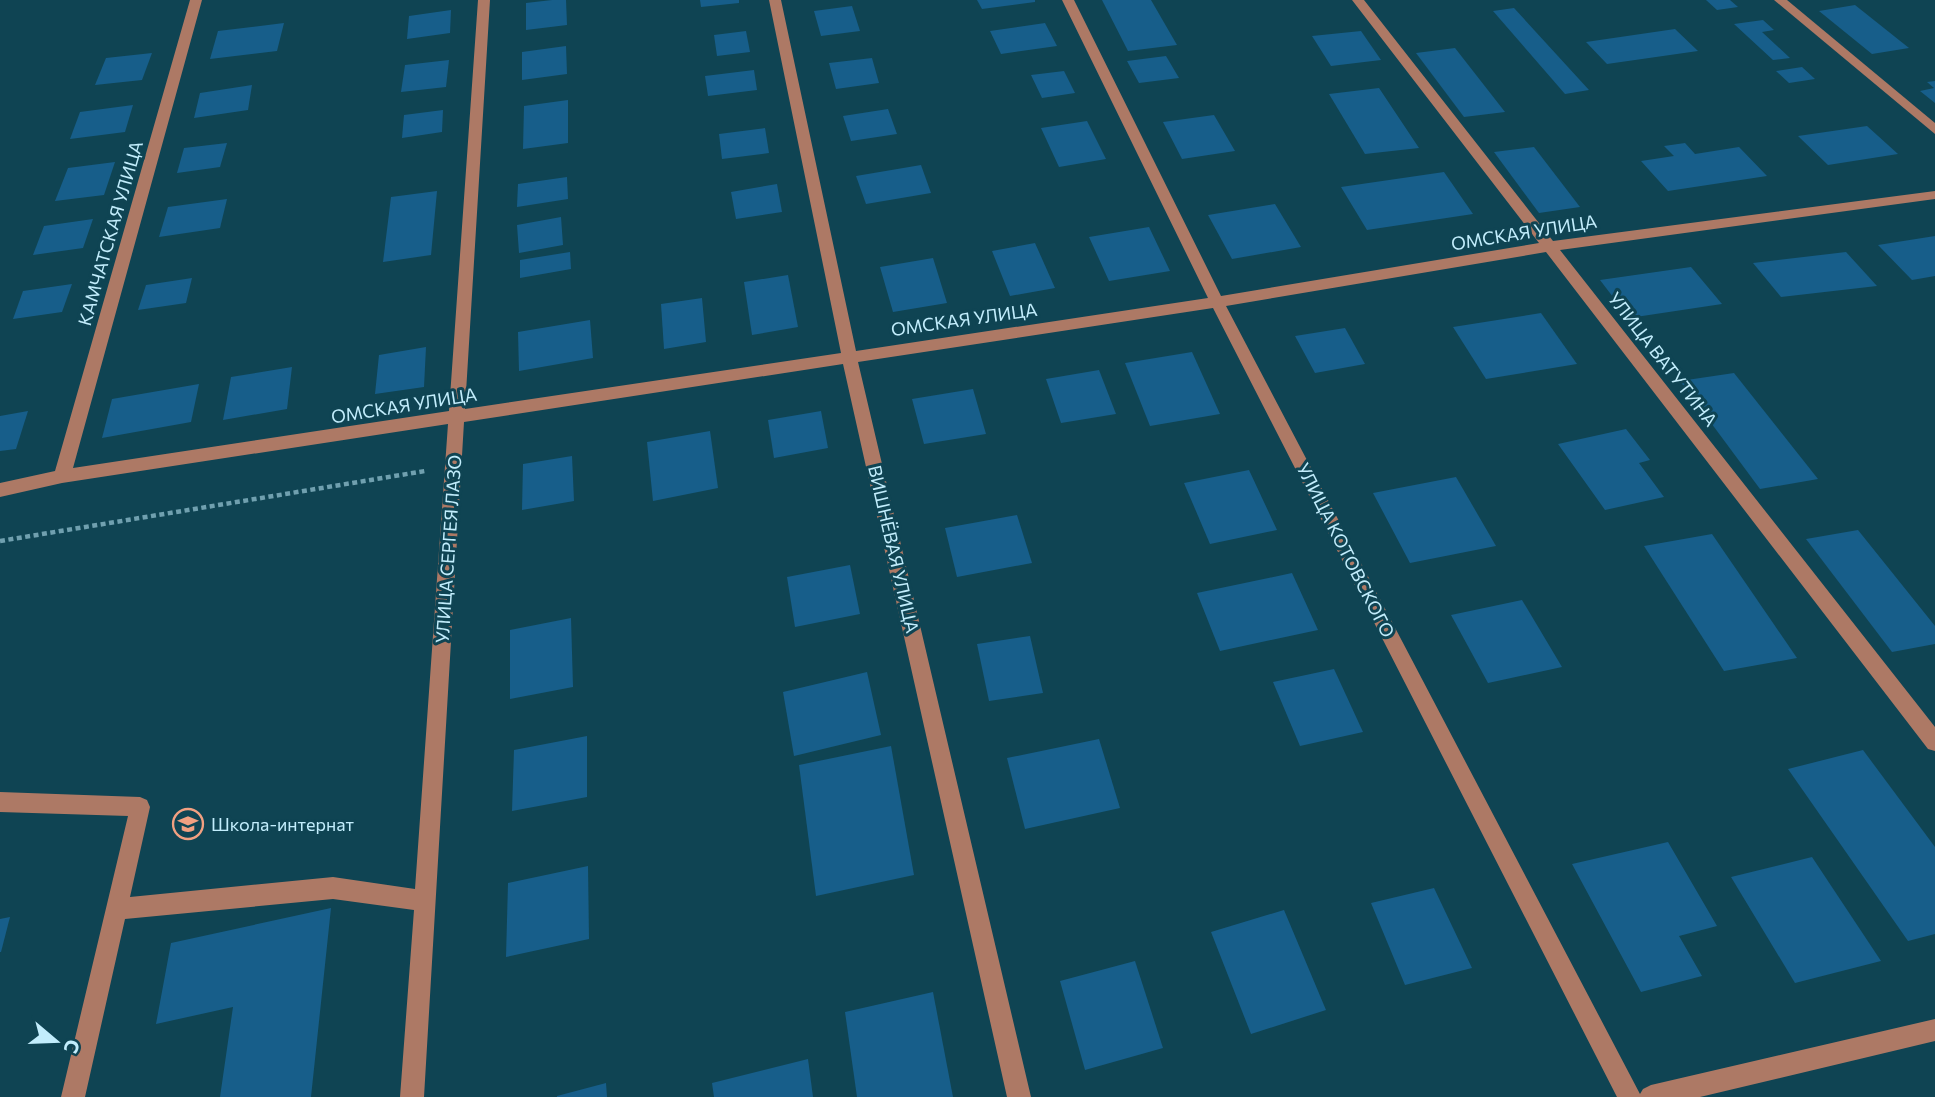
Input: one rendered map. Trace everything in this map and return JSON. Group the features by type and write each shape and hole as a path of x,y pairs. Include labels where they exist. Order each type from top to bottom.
{"street":[{"name":"КАМЧАТСКАЯ УЛИЦА","path":"62,476 196,0"},
{"name":"УЛИЦА СЕРГЕЯ ЛАЗО","path":"412,1097 484,0"},
{"name":"ВИШНЁВАЯ УЛИЦА","path":"775,0 849,355 1019,1097"},
{"name":"УЛИЦА КОТОВСКОГО","path":"1068,0 1217,302 1630,1097"},
{"name":"УЛИЦА ВАТУТИНА","path":"1358,0 1935,742"},
{"path":"1780,0 1935,130"},
{"name":"ОМСКАЯ УЛИЦА","path":"0,489 62,476 849,355 1217,302 1551,246 1935,195"},
{"path":"0,802 140,807 73,1097"},
{"path":"117,909 333,888 425,901"},
{"path":"1651,1097 1935,1030"}],"path":[{"path":"0,541 453,466"}],"building":[{"path":"566,0 567,25 526,30 526,3"},
{"path":"700,0 739,0 739,3 701,7"},
{"path":"977,0 1035,0 1035,2 982,9"},
{"path":"1102,0 1151,0 1177,45 1128,51"},
{"path":"1706,0 1730,0 1738,7 1717,10"},
{"path":"1855,5 1909,48 1872,54 1819,11"},
{"path":"852,6 860,31 821,36 814,11"},
{"path":"1514,8 1589,90 1565,94 1493,11"},
{"path":"451,10 450,33 407,39 409,16"},
{"path":"1763,20 1774,30 1762,32 1790,58 1773,60 1734,24"},
{"path":"284,23 277,51 210,59 218,31"},
{"path":"1045,23 1057,46 1001,54 990,31"},
{"path":"1675,29 1698,51 1607,64 1586,42"},
{"path":"746,31 750,52 717,56 714,35"},
{"path":"1361,31 1381,60 1331,66 1312,36"},
{"path":"566,46 567,74 522,80 522,52"},
{"path":"1455,48 1505,112 1464,117 1416,53"},
{"path":"152,53 142,80 95,85 106,58"},
{"path":"1166,56 1179,78 1139,83 1127,61"},
{"path":"872,58 879,83 836,89 829,63"},
{"path":"449,60 446,87 401,92 405,65"},
{"path":"1802,67 1815,79 1789,83 1776,71"},
{"path":"754,70 757,90 708,96 705,76"},
{"path":"1064,71 1075,93 1042,98 1031,75"},
{"path":"1935,81 1935,103 1920,91 1934,88 1927,82"},
{"path":"252,85 248,110 194,118 200,93"},
{"path":"1379,88 1419,148 1365,154 1329,94"},
{"path":"568,100 568,143 523,149 524,106"},
{"path":"133,105 125,132 70,139 80,112"},
{"path":"888,109 897,134 851,141 843,116"},
{"path":"443,110 442,132 402,138 404,115"},
{"path":"1214,115 1235,151 1182,159 1163,122"},
{"path":"1087,121 1106,159 1059,167 1041,128"},
{"path":"1867,126 1898,154 1828,165 1798,136"},
{"path":"765,128 769,153 722,159 719,134"},
{"path":"227,143 220,167 177,173 184,148"},
{"path":"1685,143 1695,154 1739,147 1767,176 1668,191 1641,161 1674,156 1664,146"},
{"path":"1534,147 1580,207 1539,213 1494,152"},
{"path":"115,162 104,195 55,201 68,168"},
{"path":"921,165 931,193 866,204 856,176"},
{"path":"1444,172 1473,214 1367,230 1341,187"},
{"path":"567,177 568,199 517,207 518,184"},
{"path":"777,184 782,212 736,219 731,192"},
{"path":"437,191 431,255 383,262 391,197"},
{"path":"227,199 220,228 159,237 168,207"},
{"path":"1275,204 1301,247 1232,259 1208,215"},
{"path":"561,217 563,245 519,253 517,225"},
{"path":"93,219 83,248 33,255 44,226"},
{"path":"1149,227 1170,271 1109,281 1089,237"},
{"path":"1935,236 1935,276 1912,280 1878,245"},
{"path":"1035,243 1055,288 1010,296 992,251"},
{"path":"570,252 571,269 520,278 520,260"},
{"path":"1846,252 1877,286 1781,297 1753,263"},
{"path":"933,258 947,303 893,312 880,267"},
{"path":"1691,267 1722,304 1629,318 1600,280"},
{"path":"788,275 798,327 752,335 744,282"},
{"path":"192,278 186,303 138,310 146,285"},
{"path":"72,284 62,312 13,319 23,291"},
{"path":"702,298 706,342 664,349 661,304"},
{"path":"1541,313 1577,364 1486,379 1453,327"},
{"path":"590,320 593,358 519,371 518,332"},
{"path":"1345,328 1365,364 1315,373 1295,336"},
{"path":"426,347 424,387 375,394 379,355"},
{"path":"1192,352 1220,414 1150,426 1125,363"},
{"path":"292,367 287,409 223,420 231,377"},
{"path":"1099,370 1116,414 1061,423 1046,379"},
{"path":"1734,373 1818,479 1760,489 1680,381"},
{"path":"199,384 191,422 102,438 112,399"},
{"path":"973,389 986,434 924,444 912,399"},
{"path":"28,411 16,449 0,451 0,416"},
{"path":"821,411 828,448 774,458 768,420"},
{"path":"1626,429 1650,460 1639,463 1664,497 1605,510 1558,444"},
{"path":"710,431 718,488 653,501 647,442"},
{"path":"572,456 574,501 522,510 523,464"},
{"path":"1249,470 1277,530 1210,544 1184,483"},
{"path":"1456,477 1496,546 1410,563 1373,493"},
{"path":"1017,515 1032,563 957,577 945,528"},
{"path":"1858,530 1935,626 1935,644 1892,652 1806,539"},
{"path":"1712,534 1797,658 1724,671 1644,546"},
{"path":"850,565 860,614 795,627 787,577"},
{"path":"1292,573 1318,630 1220,651 1197,593"},
{"path":"1522,600 1562,667 1488,683 1451,615"},
{"path":"571,618 573,687 510,699 510,630"},
{"path":"1030,636 1043,693 989,701 977,644"},
{"path":"1334,669 1363,732 1300,746 1273,682"},
{"path":"867,672 881,735 794,756 783,692"},
{"path":"587,736 587,797 512,811 514,750"},
{"path":"1099,739 1120,808 1025,829 1007,758"},
{"path":"891,746 914,875 816,896 799,765"},
{"path":"1863,750 1935,847 1935,934 1908,941 1788,769"},
{"path":"1668,842 1717,926 1679,936 1702,976 1641,992 1572,864"},
{"path":"1812,857 1881,961 1795,983 1731,877"},
{"path":"588,866 589,939 506,957 508,883"},
{"path":"1434,888 1472,968 1405,985 1371,903"},
{"path":"331,908 311,1097 220,1097 233,1007 156,1024 171,943"},
{"path":"1284,910 1326,1010 1251,1034 1211,932"},
{"path":"10,917 1,952 0,952 0,919"},
{"path":"1135,961 1163,1048 1085,1070 1060,981"},
{"path":"933,992 953,1097 857,1097 845,1012"},
{"path":"808,1059 813,1097 714,1097 712,1083"},
{"path":"606,1083 607,1097 557,1097 557,1096"}],"place":[{"name":"Школа-интернат","path":"188,824"}]}
